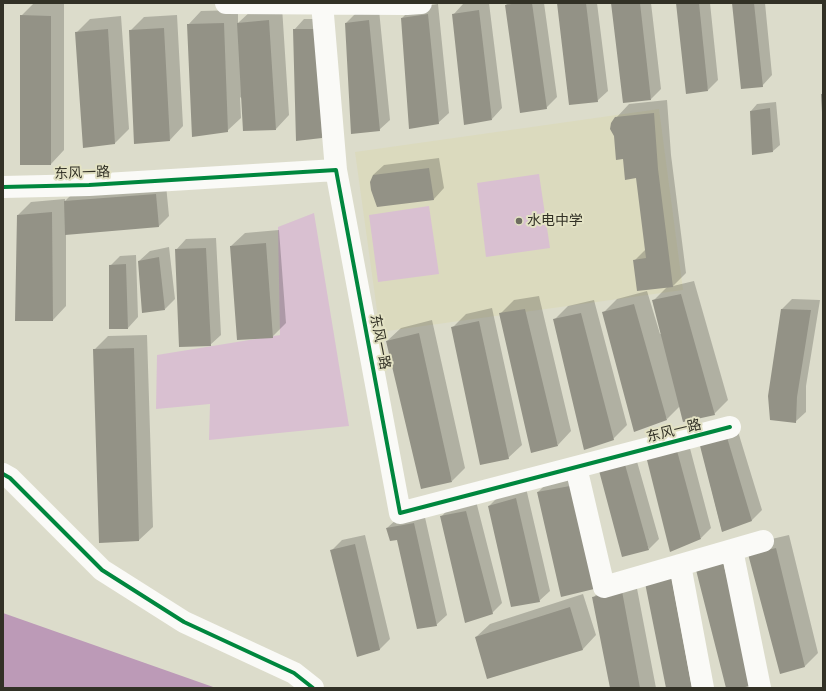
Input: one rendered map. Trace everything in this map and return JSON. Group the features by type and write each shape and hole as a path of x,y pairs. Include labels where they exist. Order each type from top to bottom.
{"street":[{"path":"226,3 421,3"},
{"path":"322,3 336,170"},
{"name":"东风一路","path":"3,186 89,185 336,170 400,513 730,427"},
{"path":"576,467 604,587 763,541"},
{"path":"3,474 10,478 102,570 184,622 294,672 313,688"},
{"path":"732,550 760,688"},
{"path":"680,565 703,688"}],"shaded area":[{"name":"水电中学","path":"659,109 683,290 380,332 355,152"},
{"path":"539,174 550,248 486,257 477,183"},
{"path":"429,206 439,274 378,282 369,215"},
{"path":"314,213 349,426 209,440 210,404 156,409 157,355 280,335 278,227"},
{"path":"3,613 216,688 3,688"}],"building":[{"path":"532,3 547,109 520,113 505,5"},
{"path":"557,3 586,3 598,102 569,105"},
{"path":"611,3 640,3 651,100 623,103"},
{"path":"676,3 699,3 708,91 686,94"},
{"path":"732,3 754,3 763,87 741,89"},
{"path":"479,10 492,120 464,125 452,14"},
{"path":"428,14 439,124 409,129 401,18"},
{"path":"20,15 51,16 51,165 20,165"},
{"path":"269,20 276,130 243,131 237,23"},
{"path":"369,20 380,131 351,134 345,23"},
{"path":"224,23 228,132 192,137 187,24"},
{"path":"164,28 170,141 134,144 129,30"},
{"path":"108,29 115,144 83,148 75,32"},
{"path":"293,29 319,29 322,138 296,141"},
{"path":"821,94 823,94 823,112 822,112"},
{"path":"770,108 773,152 752,155 750,111"},
{"path":"654,113 658,169 673,287 637,291 633,260 646,258 636,178 625,180 623,159 616,160 614,136 610,129 611,123 615,117"},
{"path":"429,168 434,200 377,207 370,182 373,175"},
{"path":"156,194 159,227 65,235 64,201"},
{"path":"52,212 53,321 15,321 17,215"},
{"path":"266,243 273,338 237,340 230,246"},
{"path":"206,248 211,346 179,347 175,249"},
{"path":"159,257 165,310 142,313 138,261"},
{"path":"126,264 128,329 109,329 109,265"},
{"path":"681,294 715,415 683,422 652,300"},
{"path":"634,304 667,420 634,432 602,312"},
{"path":"525,309 558,446 531,453 499,313"},
{"path":"781,309 811,310 797,397 796,423 770,420 768,396"},
{"path":"581,313 614,440 584,450 553,319"},
{"path":"479,321 509,459 480,465 451,327"},
{"path":"419,333 452,482 421,489 386,341"},
{"path":"134,348 139,541 99,543 93,349"},
{"path":"726,434 752,521 722,532 699,442"},
{"path":"676,447 701,539 670,552 646,456"},
{"path":"624,461 649,550 622,557 598,467"},
{"path":"570,486 594,589 561,597 537,492"},
{"path":"516,498 540,602 511,607 488,506"},
{"path":"466,511 493,614 465,623 440,516"},
{"path":"414,523 437,626 417,629 397,540 390,541 386,528"},
{"path":"355,544 380,650 357,657 330,550"},
{"path":"776,548 805,667 780,674 748,554"},
{"path":"722,558 754,685 741,688 726,688 695,566"},
{"path":"671,575 692,688 666,688 645,583"},
{"path":"622,591 640,688 610,688 592,597"},
{"path":"570,607 583,650 487,679 475,637"}],"cycle path":[{"path":"3,187 89,185 336,170 400,513 730,427"},
{"path":"3,474 10,478 102,570 184,622 294,673 313,688"}],"place":[{"name":"水电中学","path":"519,221"}]}
